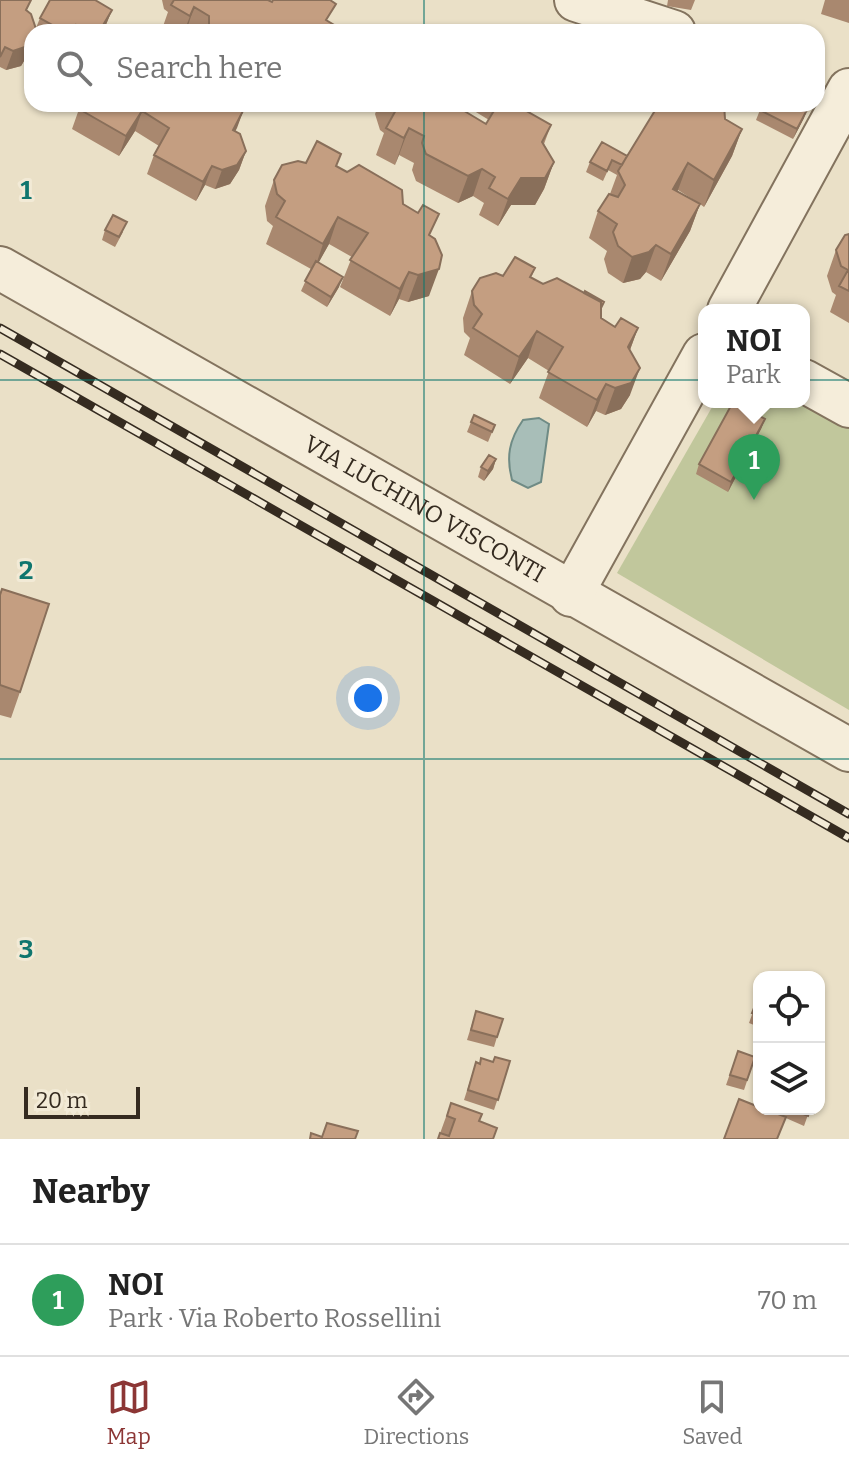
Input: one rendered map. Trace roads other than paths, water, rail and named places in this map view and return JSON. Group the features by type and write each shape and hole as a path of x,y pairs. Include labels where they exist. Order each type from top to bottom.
{"street":[{"path":"576,0 650,24"},
{"path":"732,304 849,90 825,82"},
{"name":"VIA LUCHINO VISCONTI","path":"0,268 571,595 849,750"},
{"path":"571,595 698,366"},
{"path":"810,384 849,406"}],"water":[{"path":"539,418 549,424 541,482 528,488 512,480 510,449 523,420"}],"railway":[{"path":"0,328 849,814"},
{"path":"0,354 849,838"}],"place":[{"name":"NOI","path":"754,500"}]}
